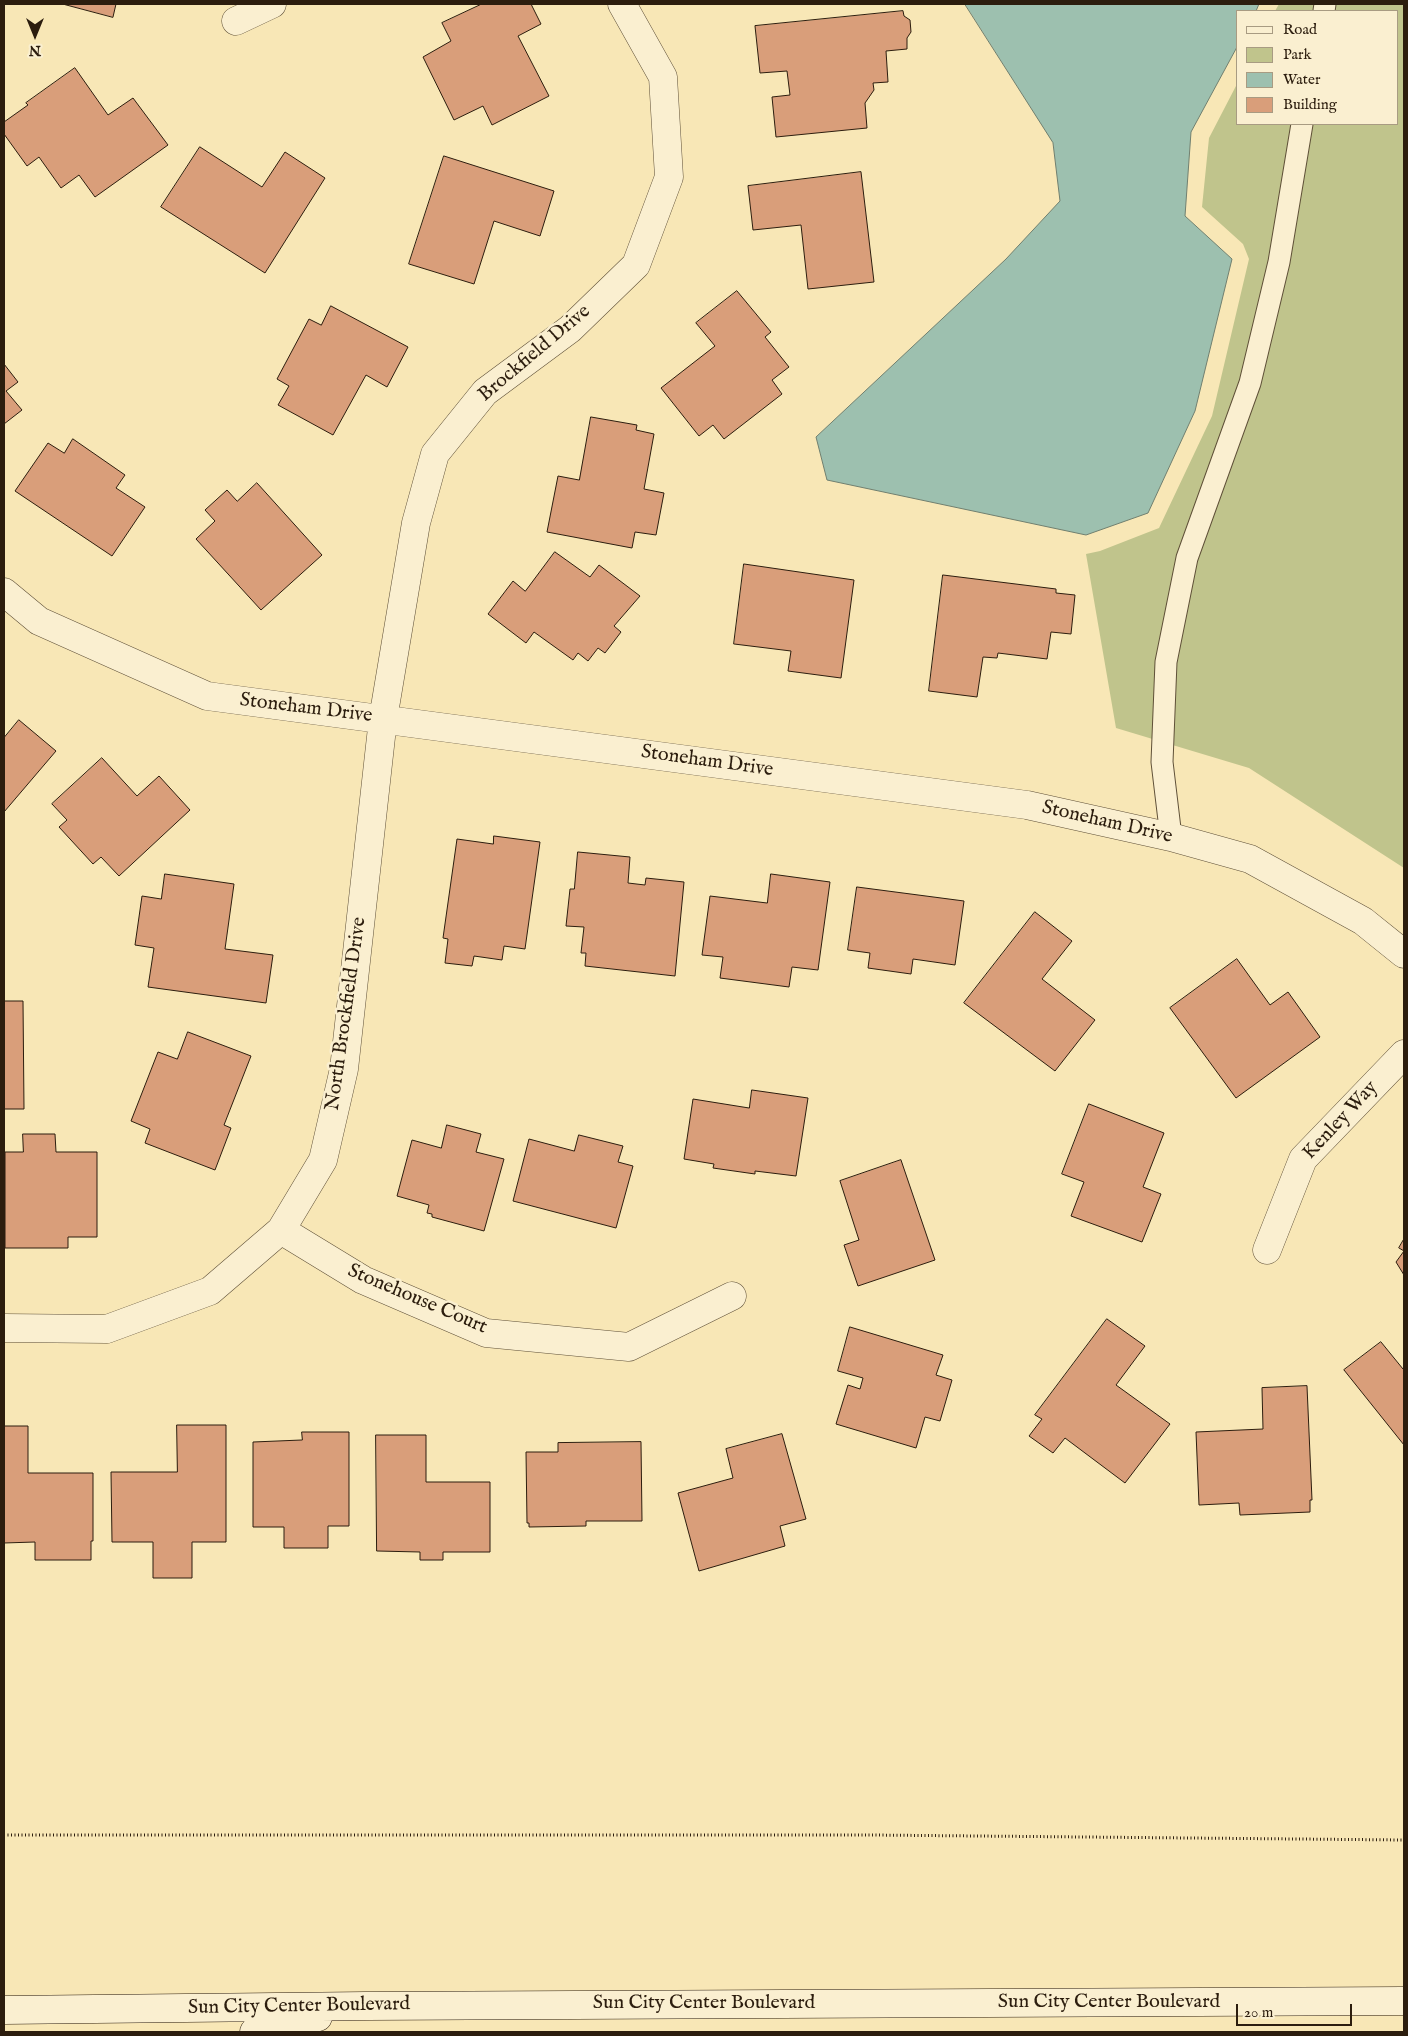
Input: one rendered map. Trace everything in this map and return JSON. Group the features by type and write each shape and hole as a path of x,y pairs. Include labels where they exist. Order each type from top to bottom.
{"street":[{"path":"236,22 272,4"},
{"name":"Brockfield Drive","path":"383,719 416,523 435,454 485,392 570,329 636,265 669,176 663,77 622,4"},
{"name":"Stoneham Drive","path":"4,592 39,621 207,696 1027,805 1171,837 1250,858 1363,921 1404,954"},
{"name":"North Brockfield Drive","path":"4,1328 106,1329 210,1291 280,1230 323,1160 344,1069 383,719"},
{"name":"Kenley Way","path":"1267,1250 1303,1159 1404,1054"},
{"name":"Stonehouse Court","path":"280,1230 363,1280 486,1333 629,1347 732,1296"},
{"name":"Sun City Center Boulevard","path":"4,2010 366,2006 1404,2001"},
{"path":"254,2032 366,2006"}],"lane":[{"path":"1171,837 1162,762 1166,662 1188,558 1250,383 1279,262 1302,125"}],"path":[{"path":"4,1835 872,1835 1404,1840"}],"green space":[{"path":"1279,4 1404,4 1404,868 1249,768 1116,728 1086,554 1100,551 1159,528 1212,416 1249,259 1243,244 1202,207 1209,138 1236,86 1236,125 1398,125 1398,10 1276,10"}],"water":[{"path":"965,4 1259,4 1256,10 1236,10 1236,49 1191,132 1185,216 1232,259 1195,411 1148,513 1086,535 827,480 816,437 1006,259 1060,201 1053,143"}],"building":[{"path":"63,4 116,4 113,17"},
{"path":"482,4 531,4 541,24 518,36 549,96 492,125 483,106 454,120 423,57 451,41 442,23"},
{"path":"903,11 904,16 910,20 911,32 907,38 907,49 886,51 888,82 873,83 874,90 865,103 867,128 776,137 772,97 790,95 787,71 760,73 755,26"},
{"path":"75,68 108,115 133,98 168,145 95,197 79,175 61,188 39,157 27,166 4,134 4,122 28,105 26,103"},
{"path":"200,147 262,187 285,152 325,178 265,273 161,207"},
{"path":"444,156 554,191 540,236 494,221 474,284 409,264"},
{"path":"861,172 874,282 808,289 801,225 753,230 748,186"},
{"path":"737,291 771,332 765,337 789,367 772,380 782,394 724,439 713,425 699,436 661,388 715,346 696,323"},
{"path":"331,306 408,347 387,387 366,375 333,435 278,405 289,386 277,379 309,319 321,325"},
{"path":"4,364 18,382 6,391 22,410 4,424"},
{"path":"591,417 637,425 636,430 654,434 644,489 664,493 656,535 635,532 632,548 547,532 558,476 579,480"},
{"path":"73,439 125,475 116,488 145,507 112,556 15,491 48,443 64,453"},
{"path":"257,483 322,555 261,610 196,539 215,521 205,510 227,490 237,501"},
{"path":"555,552 590,577 599,565 640,596 614,626 621,632 605,653 598,648 588,661 578,653 573,660 534,632 526,643 488,614 513,581 525,591"},
{"path":"744,564 854,580 841,678 788,671 791,651 734,644"},
{"path":"943,575 1056,589 1056,593 1075,595 1071,634 1051,632 1047,659 998,653 997,658 983,657 977,697 929,691"},
{"path":"19,720 56,751 4,812 4,738"},
{"path":"102,758 137,796 159,776 190,810 119,876 101,857 93,864 59,827 67,820 52,804"},
{"path":"494,836 540,842 525,949 504,946 502,960 474,956 472,966 445,963 448,939 443,938 457,839 493,844"},
{"path":"578,852 630,857 628,883 645,885 646,878 684,882 675,976 585,966 586,953 581,953 584,927 566,926 570,889 574,889"},
{"path":"165,874 234,884 225,949 273,955 266,1003 148,987 154,948 135,945 142,896 161,899"},
{"path":"771,874 830,882 818,970 792,967 789,987 720,978 723,957 702,955 710,896 767,903"},
{"path":"857,887 964,901 955,965 913,959 911,974 868,968 870,953 848,950"},
{"path":"1035,912 1072,941 1042,979 1095,1020 1055,1071 964,1003"},
{"path":"1237,959 1270,1005 1288,992 1320,1037 1236,1098 1170,1008"},
{"path":"4,1001 23,1001 24,1109 4,1109"},
{"path":"188,1032 251,1056 224,1125 231,1128 215,1170 145,1143 150,1129 131,1121 158,1052 177,1059"},
{"path":"752,1090 808,1098 796,1176 755,1171 755,1174 713,1168 714,1164 684,1159 693,1099 749,1108"},
{"path":"1089,1104 1164,1133 1143,1187 1161,1194 1142,1242 1071,1216 1084,1182 1062,1174"},
{"path":"447,1125 481,1134 476,1152 504,1159 484,1231 432,1217 432,1214 427,1213 429,1205 397,1196 412,1140 441,1148"},
{"path":"23,1134 55,1134 56,1152 97,1152 97,1237 68,1237 68,1248 5,1248 5,1152 23,1152"},
{"path":"579,1135 623,1146 618,1162 633,1166 616,1228 513,1201 529,1139 574,1151"},
{"path":"901,1160 935,1260 858,1286 844,1245 859,1240 840,1181"},
{"path":"1404,1239 1404,1251 1399,1248"},
{"path":"1404,1251 1404,1275 1396,1262"},
{"path":"1107,1319 1145,1346 1116,1385 1170,1424 1125,1483 1065,1438 1053,1453 1029,1436 1042,1419 1035,1415"},
{"path":"850,1327 943,1355 936,1375 952,1380 940,1421 925,1417 916,1448 836,1424 848,1385 860,1389 863,1378 838,1371"},
{"path":"1381,1342 1404,1368 1404,1445 1344,1370"},
{"path":"1307,1386 1312,1500 1310,1500 1310,1512 1240,1515 1239,1503 1199,1505 1196,1432 1263,1429 1262,1388"},
{"path":"177,1425 226,1425 226,1542 192,1542 192,1578 153,1578 153,1542 112,1542 111,1472 177,1472"},
{"path":"4,1426 28,1426 28,1473 93,1473 93,1541 91,1541 91,1560 35,1560 35,1542 4,1543"},
{"path":"302,1432 349,1432 349,1526 328,1526 328,1548 284,1548 284,1527 253,1527 253,1442 302,1440"},
{"path":"782,1434 806,1519 780,1526 785,1546 699,1571 678,1493 733,1478 726,1449"},
{"path":"376,1435 426,1435 426,1482 490,1482 490,1552 443,1552 443,1560 420,1560 420,1552 377,1551"},
{"path":"641,1442 642,1521 586,1521 586,1526 529,1527 529,1523 527,1523 526,1452 558,1452 558,1443"}]}
